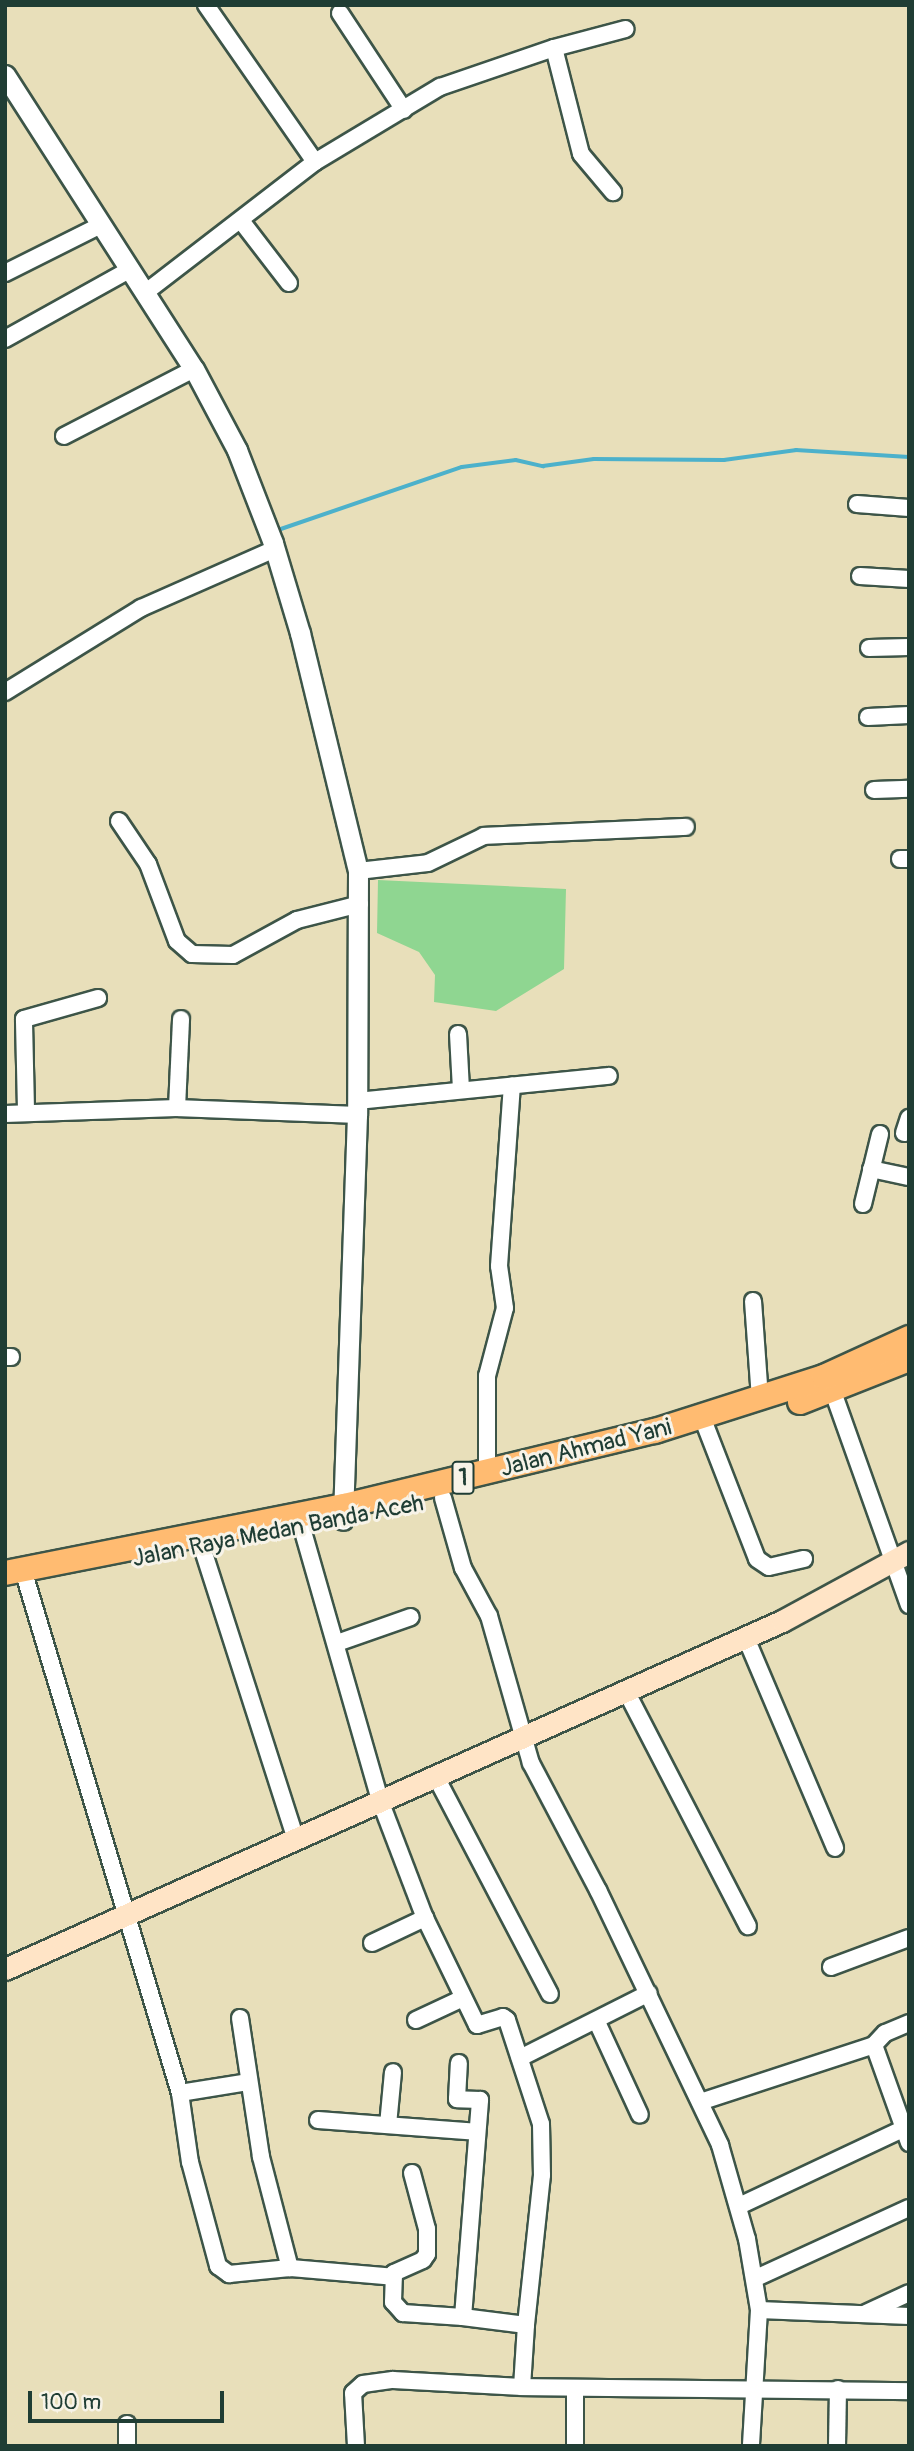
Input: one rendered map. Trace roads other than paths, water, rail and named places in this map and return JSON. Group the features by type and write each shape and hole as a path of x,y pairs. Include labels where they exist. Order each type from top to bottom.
{"main road":[{"name":"Jalan Ahmad Yani","path":"12,1579 344,1513 487,1473 705,1425 760,1398 857,1364 909,1338"},
{"name":"Jalan Raya Medan Banda Aceh","path":"12,1579 302,1528 344,1513 443,1498 833,1392 909,1359"},
{"path":"5,1969 746,1638 902,1557"}],"street":[{"path":"207,6 316,162"},
{"path":"340,13 404,110"},
{"path":"146,292 242,222 316,162 440,87 554,48 626,29"},
{"path":"554,48 581,154 613,192"},
{"path":"5,75 194,369 237,450 272,540 358,871 360,904 357,1108 344,1513"},
{"path":"242,222 289,282"},
{"path":"5,273 101,225"},
{"path":"5,339 131,269"},
{"path":"64,436 194,369"},
{"path":"857,504 909,508"},
{"path":"5,692 152,602 272,540"},
{"path":"860,576 909,579"},
{"path":"870,648 909,647"},
{"path":"868,716 909,715"},
{"path":"874,790 909,789"},
{"path":"118,821 148,864 170,928 192,954 233,954 297,920 360,904"},
{"path":"358,871 428,863 484,836 686,827"},
{"path":"26,1110 24,1018 98,998"},
{"path":"177,1108 181,1019"},
{"path":"458,1034 461,1090"},
{"path":"5,1114 26,1110 357,1108 461,1090 609,1076"},
{"path":"487,1473 487,1376 505,1308 499,1266 512,1085"},
{"path":"863,1203 880,1134"},
{"path":"871,1169 909,1177"},
{"path":"753,1301 760,1398"},
{"path":"833,1392 902,1557 909,1605"},
{"path":"705,1425 757,1559 769,1567 804,1559"},
{"path":"443,1498 463,1568 489,1616 522,1736 539,1779 649,1993 720,2145 739,2206 756,2278 759,2310 751,2446"},
{"path":"302,1528 381,1803 425,1918 478,2027 505,2017 520,2058 543,2147 522,2388"},
{"path":"202,1546 296,1839"},
{"path":"12,1579 128,1913 180,2093 190,2162 218,2266 229,2274 290,2268 394,2277"},
{"path":"337,1643 411,1617"},
{"path":"746,1638 835,1848"},
{"path":"626,1691 748,1926"},
{"path":"436,1777 550,1994"},
{"path":"372,1943 425,1918"},
{"path":"831,1967 909,1938"},
{"path":"520,2058 597,2022 649,1993"},
{"path":"416,2020 463,1998"},
{"path":"240,2018 261,2157 290,2268"},
{"path":"597,2022 640,2115"},
{"path":"700,2102 874,2045 885,2033 909,2023"},
{"path":"739,2206 907,2133 874,2045"},
{"path":"459,2063 457,2099 480,2100 463,2317"},
{"path":"388,2125 393,2072"},
{"path":"180,2093 249,2082"},
{"path":"318,2120 476,2133"},
{"path":"412,2173 427,2229 427,2254 423,2260 397,2269 393,2302 399,2311 526,2325"},
{"path":"756,2278 909,2208"},
{"path":"861,2315 909,2293"},
{"path":"759,2310 909,2316"},
{"path":"356,2446 354,2393 363,2384 393,2380 522,2388 909,2391"},
{"path":"575,2389 575,2446"},
{"path":"837,2446 838,2389"},
{"path":"127,2424 127,2446"}],"waterway":[{"path":"281,529 462,467 516,460 543,466 594,459 724,460 796,450 909,457"}]}
